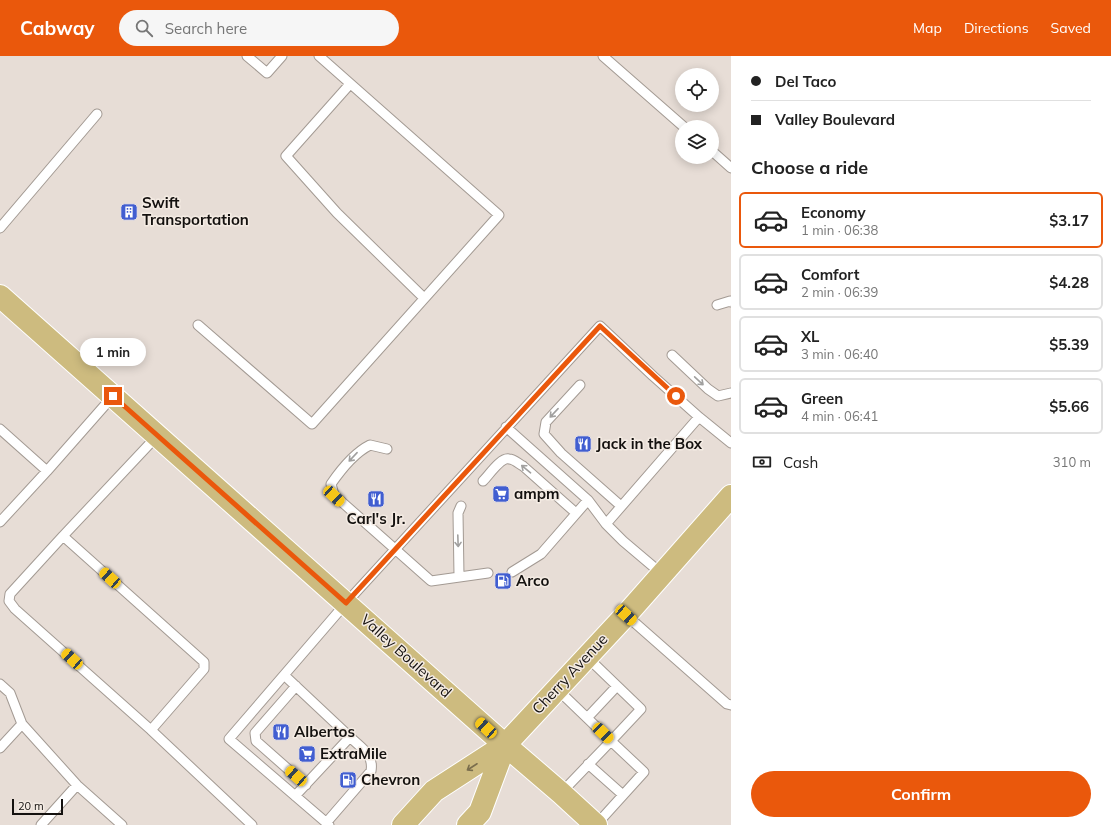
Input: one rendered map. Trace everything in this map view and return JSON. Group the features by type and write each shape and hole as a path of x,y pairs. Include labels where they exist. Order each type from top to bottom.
{"main road":[{"name":"Valley Boulevard","path":"0,296 596,825"},
{"name":"Cherry Avenue","path":"403,825 434,791 505,745 626,615 731,496"},
{"name":"Cherry Avenue","path":"468,825 480,812 505,745"}],"lane":[{"path":"247,56 267,73 282,56"},
{"path":"198,325 312,424 499,215 319,56"},
{"path":"603,56 676,120"},
{"path":"350,84 286,156 337,214 424,298"},
{"path":"0,228 97,114"},
{"path":"719,157 731,168"},
{"path":"717,305 731,302"},
{"path":"284,675 369,755 372,764 371,771 327,824 229,739 284,675 346,603 394,549 600,326 699,417 731,443"},
{"path":"672,355 708,389 718,396 731,393"},
{"path":"580,385 546,422 544,434 561,453 621,506"},
{"path":"0,522 113,396"},
{"path":"606,524 699,417"},
{"path":"506,427 588,500 606,524 662,574"},
{"path":"0,429 47,471"},
{"path":"158,436 10,594 9,601 15,609 151,730 252,825"},
{"path":"387,449 370,445 360,450 340,471 331,484 334,496 431,581 488,573"},
{"path":"483,481 502,460 508,458 523,466 576,513"},
{"path":"512,572 541,554 588,500"},
{"path":"459,576 458,513 461,506"},
{"path":"63,536 204,662 204,669 151,730"},
{"path":"626,615 731,705"},
{"path":"561,793 641,709 587,657"},
{"path":"0,684 10,693 22,724 77,785 122,825"},
{"path":"296,686 255,733 256,741 306,785"},
{"path":"587,718 617,686"},
{"path":"557,689 644,772 596,825"},
{"path":"0,748 22,724"},
{"path":"295,796 350,738"},
{"path":"588,764 623,795"},
{"path":"41,825 77,785"}],"place":[{"name":"Swift Transportation","path":"129,212"},
{"name":"Jack in the Box","path":"583,444"},
{"name":"ampm","path":"501,494"},
{"name":"Carl's Jr.","path":"376,499"},
{"name":"Arco","path":"503,581"},
{"name":"Albertos","path":"281,732"},
{"name":"ExtraMile","path":"307,754"},
{"name":"Chevron","path":"348,780"}],"route":[{"path":"113,396 346,603 600,326 676,396"}]}
